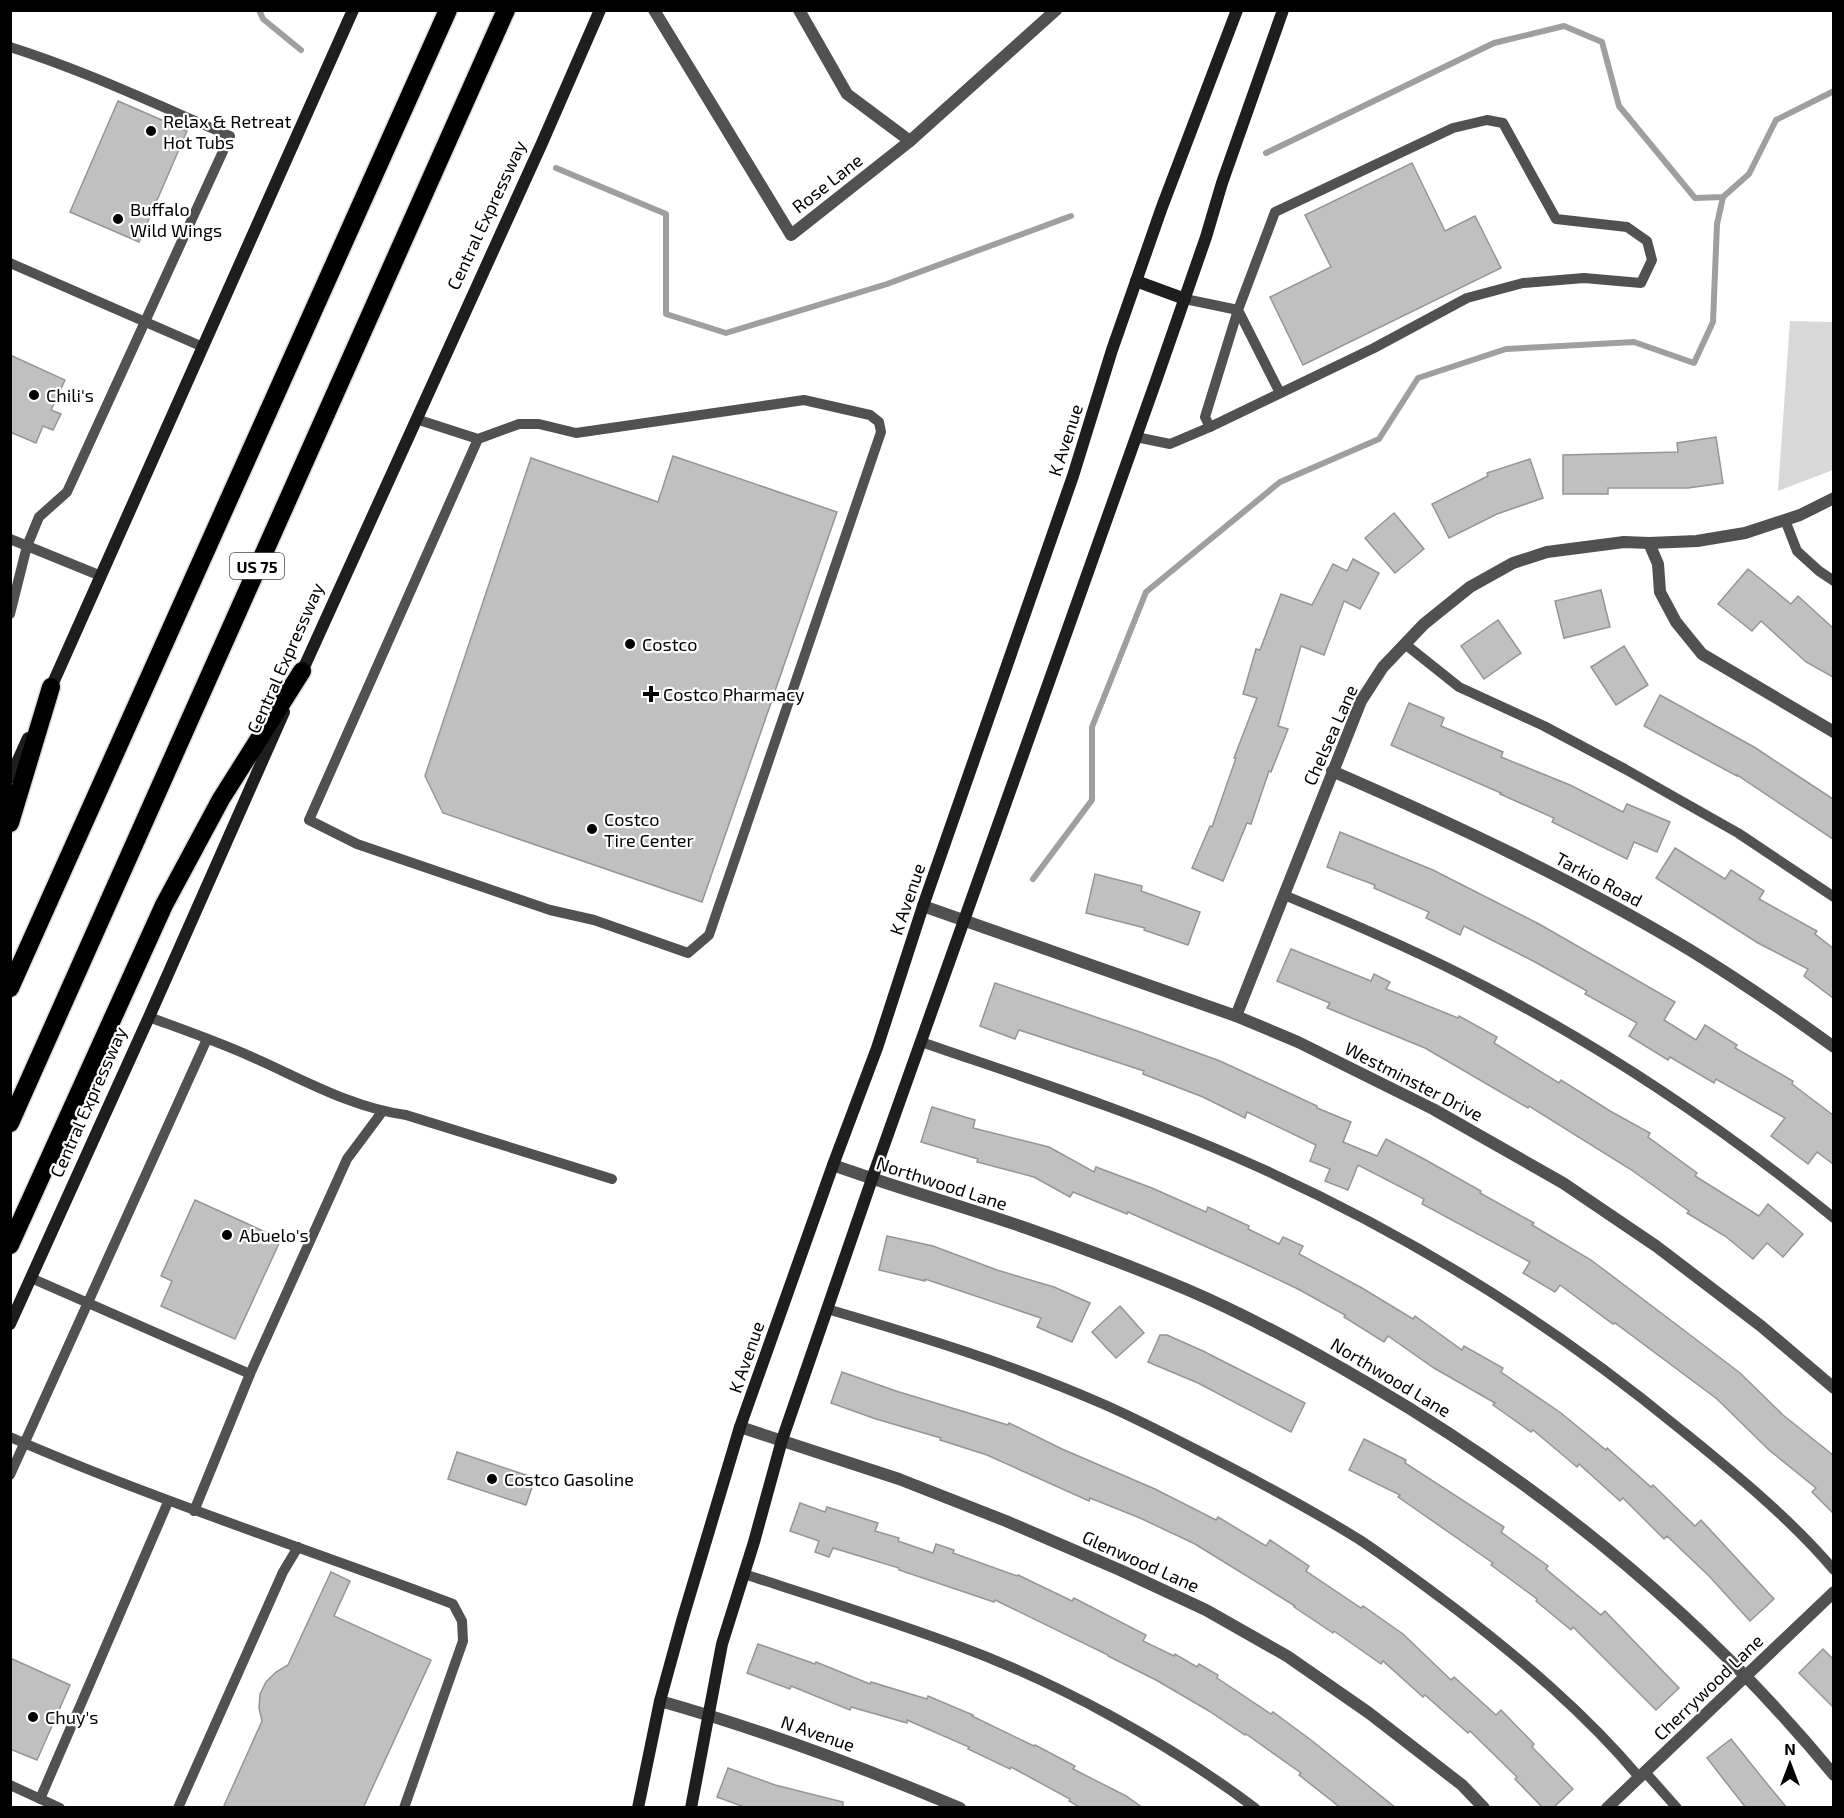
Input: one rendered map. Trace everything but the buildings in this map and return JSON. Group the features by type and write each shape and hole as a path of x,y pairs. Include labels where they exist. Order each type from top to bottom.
{"highway":[{"name":"US 75","path":"10,988 448,10"},
{"name":"US 75","path":"10,1123 506,10"},
{"path":"10,1245 165,905 221,799 302,671"},
{"path":"10,823 51,687"}],"main road":[{"path":"10,778 353,10"},
{"name":"Central Expressway","path":"10,1324 600,10"},
{"name":"K Avenue","path":"638,1808 660,1701 740,1427 877,1048 923,906 1073,476 1136,281 1237,10"},
{"path":"692,1808 722,1644 782,1440 872,1179 1185,299 1222,183 1283,10"},
{"path":"1136,281 1185,299"}],"street":[{"name":"Rose Lane","path":"654,10 791,235 910,141 1056,10"},
{"path":"799,10 847,94 910,141"},
{"name":"Chelsea Lane","path":"1236,1016 1361,701 1383,667 1424,624 1470,587 1513,563 1547,552 1624,542 1697,541 1745,533 1800,515 1833,498"},
{"path":"1649,543 1658,564 1660,592 1676,622 1702,654 1833,732"},
{"name":"Tarkio Road","path":"1332,771 1446,821 1581,889 1690,950 1784,1011 1833,1047"},
{"name":"Westminster Drive","path":"923,906 1236,1016 1298,1042 1433,1109 1563,1183 1656,1246 1761,1326 1833,1388"},
{"name":"Northwood Lane","path":"833,1165 1027,1229 1178,1286 1305,1346 1429,1419 1546,1499 1646,1580 1746,1675 1800,1734 1833,1775"},
{"name":"Glenwood Lane","path":"740,1427 899,1479 1120,1570 1206,1610 1287,1656 1333,1688 1462,1785 1484,1808"},
{"name":"Cherrywood Lane","path":"1607,1808 1833,1592"},
{"name":"N Avenue","path":"660,1701 709,1714 847,1761 960,1808"}],"lane":[{"path":"10,47 43,57 230,136 67,492 39,517 27,546 10,614"},
{"path":"1136,436 1170,444 1210,427 1374,348 1467,298 1533,282 1584,278 1641,283 1652,260 1647,241 1627,227 1556,219 1503,123 1487,120 1453,128 1275,212 1238,310 1205,417 1210,427"},
{"path":"10,263 203,347"},
{"path":"1185,299 1238,310"},
{"path":"1238,310 1280,393"},
{"path":"416,419 478,439 519,424 539,424 576,433 804,400 870,415 879,422 881,432 709,935 688,952 594,920 541,907 357,844 309,820 478,439"},
{"path":"1785,520 1797,551 1833,580"},
{"path":"10,539 101,576"},
{"path":"1405,644 1459,687 1544,726 1625,769 1738,833 1833,897"},
{"path":"1284,895 1397,943 1486,987 1601,1053 1770,1166 1833,1218"},
{"path":"149,1017 207,1039 351,1102 382,1112 406,1115 612,1179"},
{"path":"10,1475 207,1039"},
{"path":"921,1042 1186,1136 1283,1179 1399,1238 1507,1302 1644,1399 1779,1515 1833,1570"},
{"path":"194,1511 250,1374 347,1159 382,1112"},
{"path":"31,1278 250,1374"},
{"path":"827,1310 912,1335 1025,1373 1101,1403 1244,1474 1360,1540 1490,1635 1607,1739 1677,1808"},
{"path":"10,1437 168,1502 453,1604 462,1621 463,1641 404,1808"},
{"path":"40,1799 168,1502"},
{"path":"178,1808 283,1572 298,1547"},
{"path":"744,1574 956,1645 1016,1670 1130,1727 1194,1766 1255,1808"},
{"path":"10,1785 60,1808"}],"shaded area":[{"path":"1790,321 1833,322 1833,470 1778,491"}],"waterway":[{"path":"259,10 263,19 301,50"},
{"path":"1266,153 1494,43 1564,26 1602,42 1619,106 1695,198 1723,197 1749,174 1776,120 1834,91"},
{"path":"556,168 666,214 666,314 726,333 887,284 1071,216"},
{"path":"1033,879 1092,800 1092,727 1146,592 1280,482 1379,439 1418,378 1506,349 1634,342 1694,363 1713,322 1717,224 1723,197"}],"place":[{"name":"Relax & Retreat Hot Tubs","path":"151,131"},
{"name":"Buffalo Wild Wings","path":"118,219"},
{"name":"Chili's","path":"34,395"},
{"name":"Costco","path":"630,644"},
{"name":"Costco Pharmacy","path":"651,694"},
{"name":"Costco Tire Center","path":"592,829"},
{"name":"Abuelo's","path":"227,1235"},
{"name":"Costco Gasoline","path":"492,1479"},
{"name":"Chuy's","path":"33,1717"}]}
